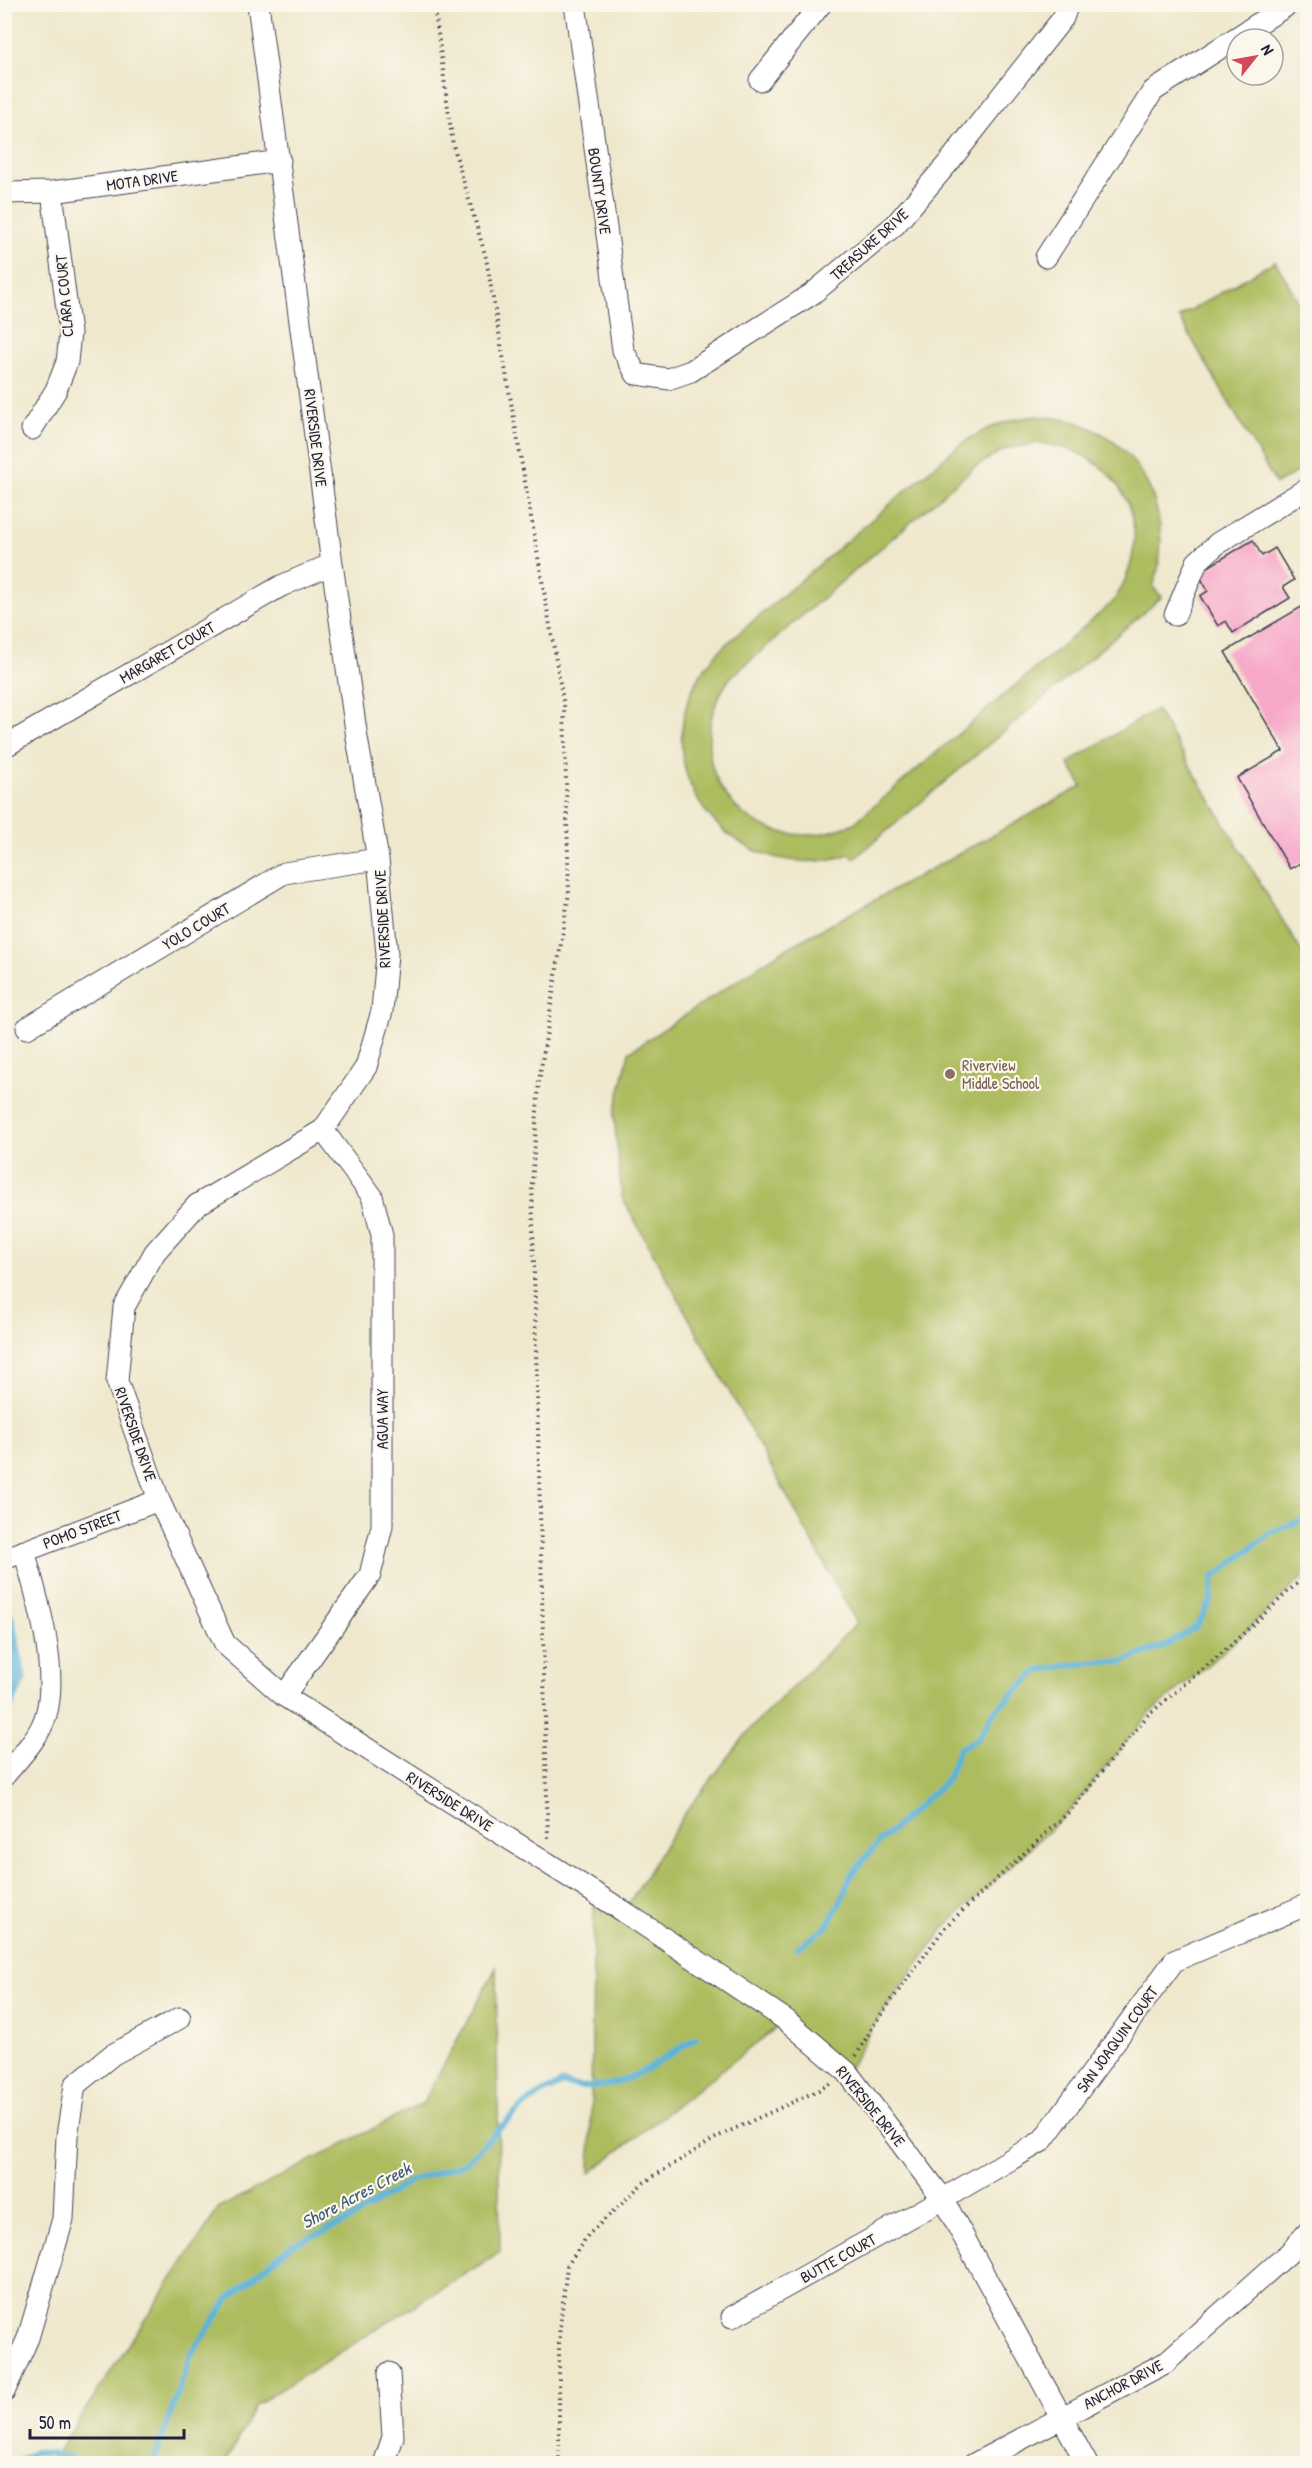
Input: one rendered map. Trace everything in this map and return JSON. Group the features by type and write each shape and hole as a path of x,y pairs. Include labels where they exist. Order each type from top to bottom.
{"street":[{"name":"RIVERSIDE DRIVE","path":"258,4 332,564 357,738 378,859 387,954 382,1011 366,1067 323,1130 196,1205 155,1252 124,1307 117,1381 159,1500 225,1644 284,1696 548,1864 786,2020 847,2072 943,2199 1087,2463"},
{"name":"BOUNTY DRIVE","path":"575,4 617,320 623,350 636,374"},
{"path":"760,80 821,4"},
{"name":"TREASURE DRIVE","path":"636,374 668,379 691,371 812,294 895,225 949,162 1063,18 1068,4"},
{"path":"1046,257 1153,91 1289,4"},
{"name":"MOTA DRIVE","path":"4,193 52,192 280,161"},
{"name":"CLARA COURT","path":"32,429 56,390 67,362 70,333 52,192"},
{"path":"1175,615 1197,562 1218,543 1308,488"},
{"name":"MARGARET COURT","path":"4,747 281,586 332,564"},
{"name":"YOLO COURT","path":"27,1028 284,873 378,859"},
{"name":"AGUA WAY","path":"284,1696 370,1575 382,1526 382,1235 372,1196 323,1130"},
{"name":"POMO STREET","path":"14,1555 159,1500"},
{"path":"4,1776 32,1741 46,1716 49,1690 48,1663 40,1607 14,1555"},
{"name":"SAN JOAQUIN COURT","path":"943,2199 1042,2141 1174,1961 1308,1904"},
{"path":"4,2392 28,2338 63,2219 67,2136 75,2085 112,2055 180,2018"},
{"name":"BUTTE COURT","path":"732,2318 943,2199"},
{"name":"ANCHOR DRIVE","path":"974,2463 1165,2363 1289,2253 1308,2232"},
{"path":"384,2463 393,2437 389,2373"}],"path":[{"path":"434,4 453,145 486,258 564,706 568,892 539,1081 532,1185 548,1864"},
{"path":"559,2463 559,2335 567,2266 588,2235 643,2183 719,2136 819,2090 847,2072 875,2023 946,1926 1071,1810 1148,1714 1230,1646 1308,1573"}],"green space":[{"path":"1275,261 1307,316 1307,466 1276,484 1179,317"},
{"path":"1037,416 1078,423 1102,434 1122,449 1138,467 1150,489 1157,512 1161,537 1159,562 1153,587 1162,597 854,859 850,854 814,861 779,858 747,846 720,827 699,801 685,770 682,735 689,698 708,663 725,645 958,446 996,425","holes":["1038,443 1068,449 1093,461 1112,478 1126,499 1133,523 1134,548 1127,575 1113,602 854,823 818,834 784,833 755,822 731,802 715,776 709,745 713,712 730,678 976,466 1005,449"]},
{"path":"1156,709 1307,961 1307,1573 1230,1646 1148,1715 1071,1810 946,1926 875,2023 847,2072 786,2020 590,2173 594,1892 624,1911 685,1813 751,1728 857,1623 622,1197 614,1116 629,1052 782,951 1082,786 1068,763"},
{"path":"496,1968 500,2252 256,2405 225,2463 50,2463 219,2208 423,2103"}],"building":[{"path":"1253,540 1262,556 1275,548 1294,580 1283,587 1290,598 1233,633 1226,621 1218,626 1200,596 1208,591 1198,573"},
{"path":"1308,603 1308,769 1303,772 1308,779 1308,859 1290,869 1237,778 1283,751 1225,652"}],"waterway":[{"name":"Shore Acres Creek","path":"797,1948 826,1927 842,1899 850,1876 879,1842 947,1780 959,1749 979,1738 994,1711 1039,1670 1093,1662 1122,1662 1168,1644 1197,1626 1211,1600 1213,1578 1272,1532 1308,1518"},
{"path":"4,1619 16,1677 4,1703"},
{"name":"Shore Acres Creek","path":"147,2464 156,2456 191,2354 229,2298 292,2245 346,2222 410,2181 465,2163 514,2114 535,2097 562,2083 581,2087 616,2083 649,2068 696,2038"},
{"name":"Shore Acres Creek","path":"15,2464 34,2452 71,2457 79,2464"}],"place":[{"name":"Riverview Middle School","path":"950,1074"}]}
